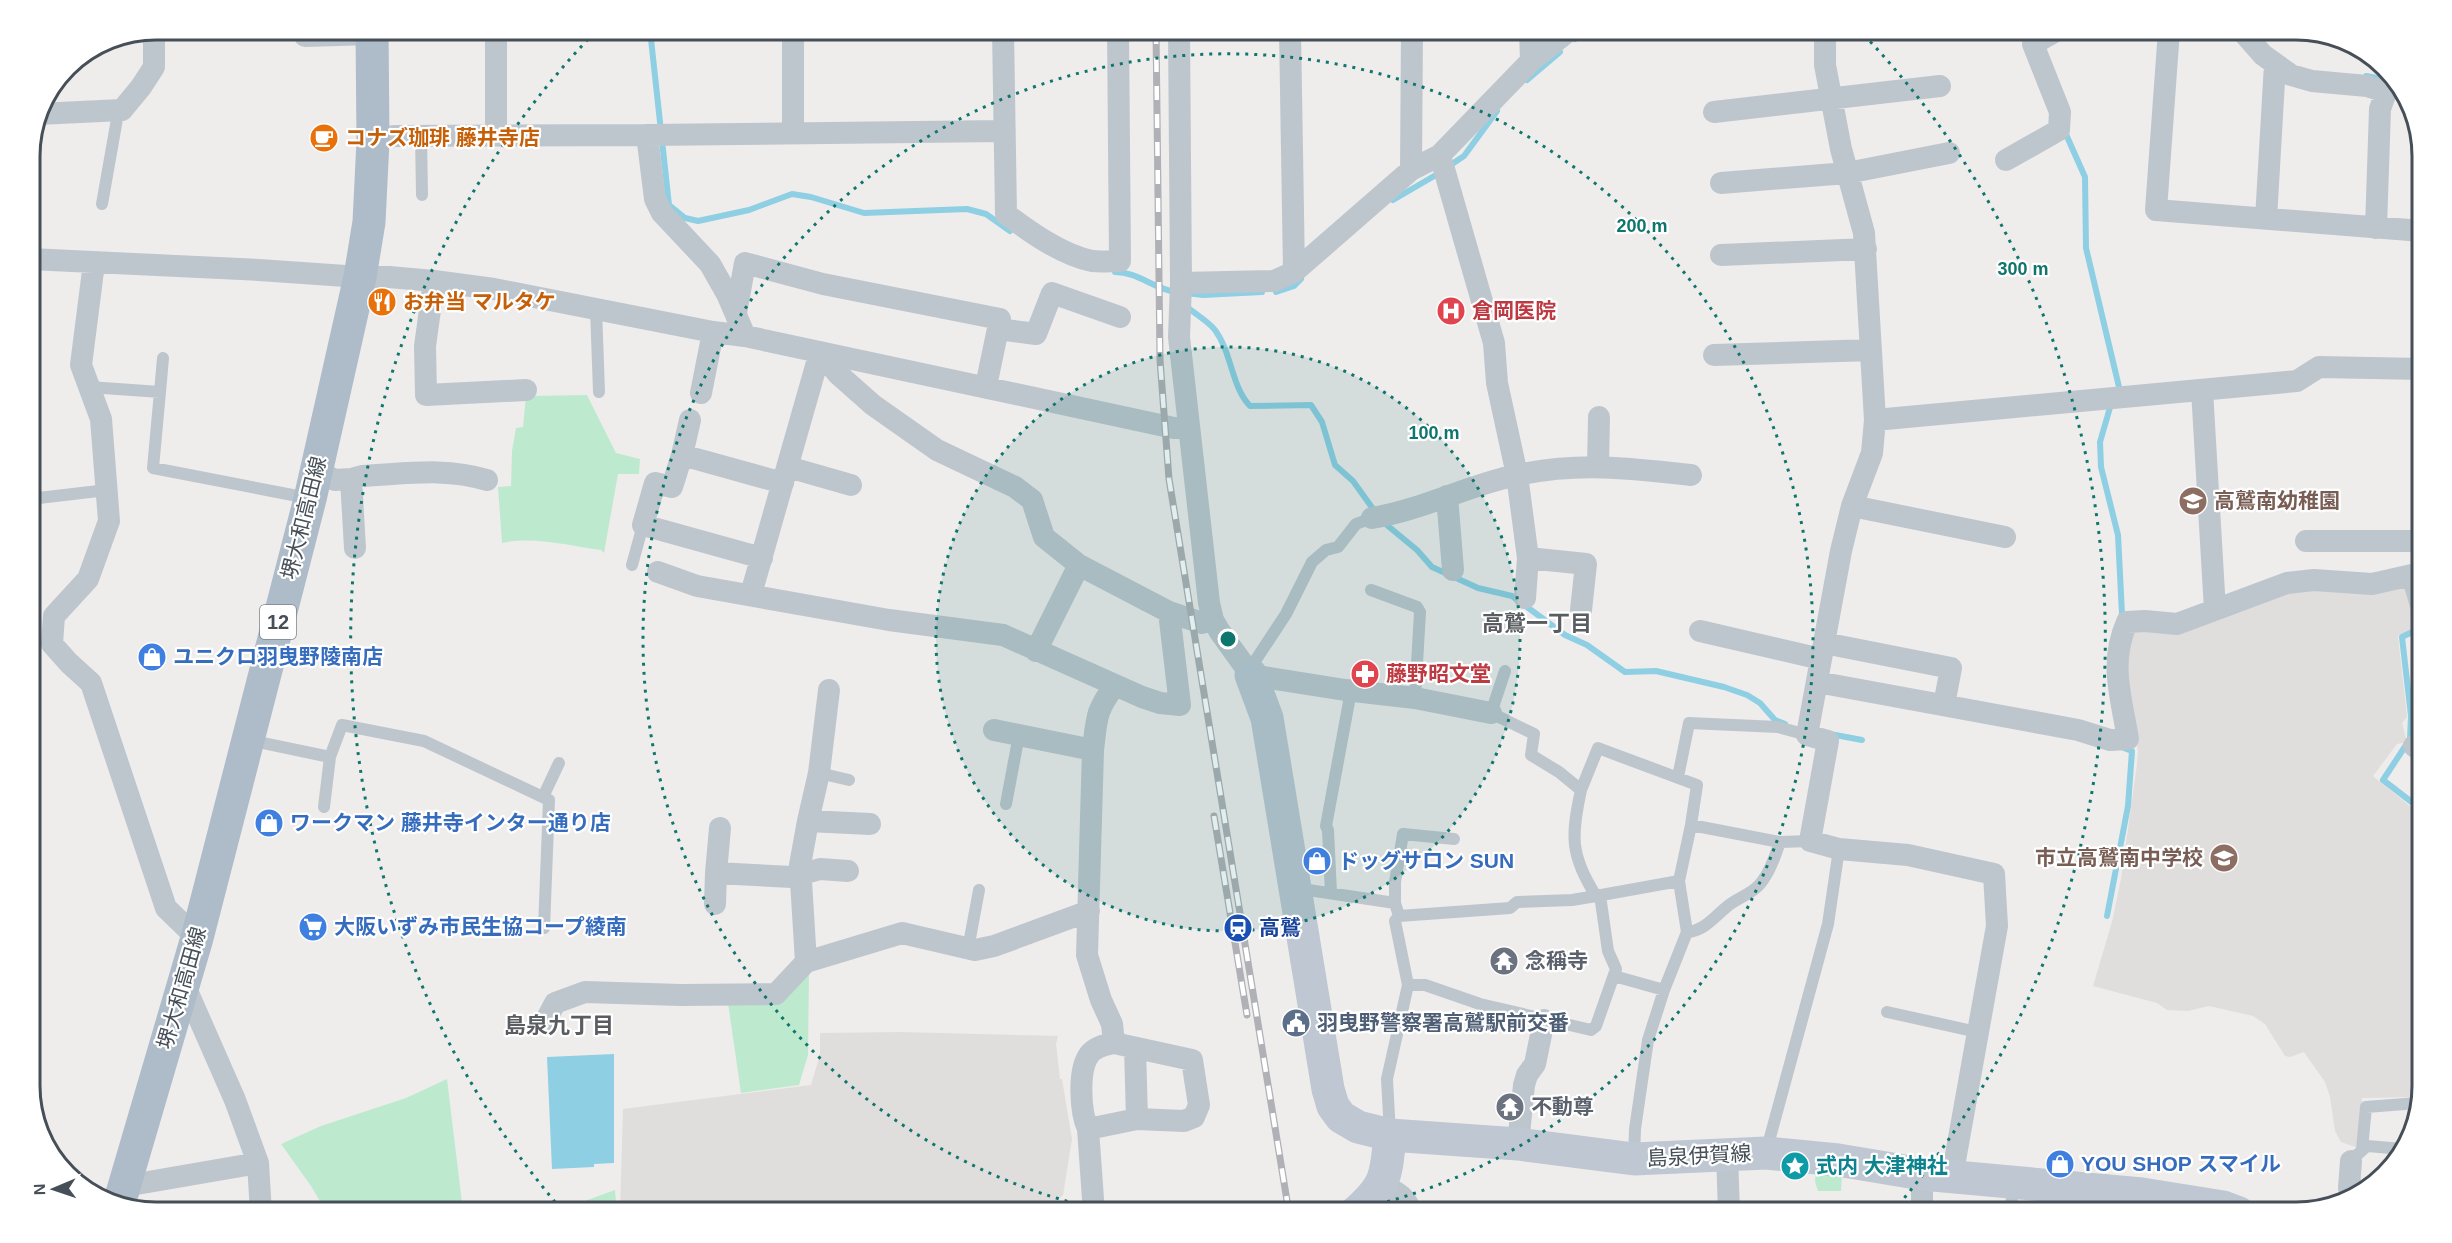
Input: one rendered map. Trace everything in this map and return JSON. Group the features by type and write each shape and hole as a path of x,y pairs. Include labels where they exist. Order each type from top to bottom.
{"main road":[{"name":"堺大和高田線","path":"122,1195 197,938 313,485 360,277 369,222 373,141 372,40"},
{"name":"島泉伊賀線","path":"1251,675 1268,718 1328,1089 1333,1106 1341,1117 1358,1127 1390,1135 1518,1144 1634,1159 1766,1153 1838,1160 1937,1176 2012,1198 2142,1194 2192,1202"},
{"path":"1366,1202 1382,1185 1387,1166 1390,1135"}],"street":[{"path":"51,107 122,110 154,67 154,40"},
{"path":"496,40 496,134"},
{"path":"793,40 794,133"},
{"path":"1003,40 1006,214 1036,236 1059,248 1092,261 1120,261 1118,40"},
{"path":"1179,40 1181,283 1179,337 1209,603 1213,620 1251,675 1351,691 1415,698 1491,713"},
{"path":"1290,40 1294,272"},
{"path":"1411,170 1412,40"},
{"path":"1530,40 1531,61"},
{"path":"1181,283 1274,281 1294,272 1411,170 1440,155 1531,61 1557,40"},
{"path":"1825,40 1825,65 1831,100 1847,173 1864,233 1875,420 1872,453 1852,506 1841,551 1806,735 1828,741 1810,842 1839,849 1908,855 1994,874 1998,926 1977,1032 1937,1176 1926,1202"},
{"path":"2006,160 2059,130 2060,112 2033,44 2040,40"},
{"path":"2168,40 2156,210 2411,230"},
{"path":"2250,40 2263,55 2291,75 2312,81 2388,86"},
{"path":"2266,219 2275,64"},
{"path":"1714,112 1940,86"},
{"path":"2376,228 2380,109 2389,88"},
{"path":"373,141 394,136 421,135 1003,131"},
{"path":"657,134 655,199 662,213 710,264 736,313 745,336"},
{"path":"1721,183 1847,173 1949,153"},
{"path":"1440,155 1494,343 1497,383 1517,475 1527,558 1525,598"},
{"path":"1721,255 1866,249"},
{"path":"41,260 389,277 494,289 713,332 745,336 1174,428 1188,428"},
{"path":"94,263 81,365 101,419 109,521 88,579 54,616 52,644 91,683 166,908 197,938"},
{"path":"736,313 746,263 823,284 1000,319 986,386"},
{"path":"434,281 425,346 426,395 526,390"},
{"path":"998,329 1036,334 1052,293 1120,317"},
{"path":"701,393 713,332"},
{"path":"1714,355 1871,350"},
{"path":"820,352 838,374 873,405 937,450 1015,487 1032,500 1044,537 1079,565 1169,612 1203,623 1213,620"},
{"path":"752,594 820,352"},
{"path":"1875,420 2297,381 2319,367 2411,369"},
{"path":"2202,390 2216,610"},
{"path":"1598,466 1599,417"},
{"path":"690,420 672,487 654,483 643,525 762,558"},
{"path":"682,455 851,485"},
{"path":"1372,518 1390,515 1517,475 1598,466 1691,475"},
{"path":"313,485 362,476 432,472 462,473 487,480"},
{"path":"351,479 355,548"},
{"path":"1448,496 1453,570"},
{"path":"1852,506 2005,537"},
{"path":"2306,541 2411,541"},
{"path":"1527,558 1586,564 1581,610"},
{"path":"1036,651 1079,565"},
{"path":"658,572 697,586 889,620 1003,635 1160,703 1180,705 1169,612"},
{"path":"1817,682 2078,730 2110,740 2127,739 2116,664 2120,638 2127,622 2177,624 2287,583 2314,580 2372,584 2411,575"},
{"path":"1700,631 1822,651 1950,668 1944,705"},
{"path":"1115,685 1101,704 1096,718 1088,869 1087,955 1101,1000 1124,1046 1137,1119"},
{"path":"806,962 800,865 819,773 829,690"},
{"path":"994,730 1093,750"},
{"path":"808,821 870,824"},
{"path":"715,904 720,828"},
{"path":"717,873 801,876 820,869 848,871"},
{"path":"545,1022 555,1003 585,992 681,995 776,994 806,962 902,933 968,949 994,946 1089,911"},
{"path":"184,984 235,1100 258,1164 260,1202"},
{"path":"1518,1144 1524,1085 1537,1058 1544,1020"},
{"path":"1088,1129 1137,1119 1184,1121 1194,1117 1199,1105 1192,1060 1124,1046 1103,1046 1090,1053 1082,1068 1084,1120 1088,1129 1093,1202"},
{"path":"1727,1154 1729,1202"},
{"path":"2349,1189 2357,1155"},
{"path":"122,1195 258,1164"},
{"path":"1382,1185 1401,1194 1406,1202"}],"lane":[{"path":"102,204 117,119 122,110"},
{"path":"421,135 422,195"},
{"path":"596,309 599,392"},
{"path":"163,358 153,468 313,485"},
{"path":"89,387 160,393"},
{"path":"41,498 107,490"},
{"path":"1251,675 1255,662 1286,614 1312,562 1326,550 1338,547 1356,524 1372,518"},
{"path":"632,565 643,525"},
{"path":"1371,590 1417,607 1420,612 1415,698"},
{"path":"1505,671 1491,713 1534,734 1530,755 1559,772 1581,790"},
{"path":"1331,892 1326,826 1351,691"},
{"path":"1678,777 1689,723 1778,727 1806,735"},
{"path":"324,807 330,757 342,725 424,741 549,800 544,928"},
{"path":"1006,804 1018,735"},
{"path":"247,740 330,757"},
{"path":"1408,985 1425,985 1480,1004 1591,1030 1596,1026 1616,969 1608,951 1598,895 1581,873 1574,850 1575,821 1581,790 1598,748 1697,785 1679,881 1687,932 1664,990 1648,1040 1635,1129 1634,1159"},
{"path":"543,797 559,763"},
{"path":"819,773 849,780"},
{"path":"1691,825 1780,842 1810,842"},
{"path":"1399,916 1395,903 1395,882 1403,834 1454,839"},
{"path":"1687,932 1692,932 1709,923 1729,905 1748,895 1760,884 1780,842"},
{"path":"1766,1153 1828,924 1839,849"},
{"path":"1390,1135 1387,1079 1408,985 1395,921 1399,916 1510,908 1517,902 1572,900 1679,881"},
{"path":"1294,888 1395,903"},
{"path":"968,949 979,890"},
{"path":"1614,975 1664,990"},
{"path":"1887,1012 1977,1032"},
{"path":"2357,1155 2366,1107 2410,1104"},
{"path":"2357,1155 2367,1146 2394,1148"}],"shaded area":[{"path":"2408,583 2411,600 2412,629 2398,636 2407,717 2402,723 2407,742 2397,744 2373,776 2412,808 2411,1097 2362,1098 2358,1148 2341,1142 2335,1131 2330,1097 2325,1082 2304,1052 2290,1057 2285,1056 2265,1024 2253,1016 2209,1006 2188,1011 2167,1010 2157,1003 2093,986 2112,922 2121,879 2137,764 2138,751 2121,662 2134,625 2301,587"},
{"path":"901,1032 1058,1036 1056,1044 1060,1079 1062,1079 1072,1139 1063,1195 1056,1202 620,1202 623,1109 811,1085 820,1055 820,1033"}],"green space":[{"path":"587,395 616,453 640,459 639,474 618,474 604,553 601,550 551,542 502,543 498,487 511,486 512,451 516,428 523,427 526,396"},
{"path":"809,972 808,1055 799,1085 741,1093 728,1003"},
{"path":"447,1079 462,1202 320,1202 281,1144 321,1126 406,1098"},
{"path":"1816,1171 1842,1176 1841,1191 1818,1191 1815,1182"},
{"path":"615,1190 616,1202 582,1202"}],"water":[{"path":"614,1054 614,1163 594,1164 594,1167 552,1169 547,1057"}],"waterway":[{"path":"651,40 669,205 685,218 698,221 749,210 792,194 811,197 864,213 967,209 986,214 1010,231"},
{"path":"2025,40 2028,45"},
{"path":"1527,80 1560,52"},
{"path":"2366,76 2382,79"},
{"path":"1449,166 1464,156 1497,111"},
{"path":"2065,132 2085,177 2086,248 2119,387 2117,392"},
{"path":"1393,200 1441,172"},
{"path":"1115,272 1131,275 1160,288 1176,292"},
{"path":"1276,292 1294,286 1301,279"},
{"path":"1186,293 1203,295 1262,292"},
{"path":"1186,306 1209,324 1221,339 1239,389 1250,406 1311,405 1322,422 1335,465 1353,481 1376,513"},
{"path":"2111,404 2100,442 2101,467 2118,535 2122,614 2120,620"},
{"path":"1382,521 1417,550 1432,567 1478,588 1512,596 1565,635 1587,645 1625,672 1656,671 1724,687 1747,695 1760,703 1775,720 1785,724"},
{"path":"2412,632 2402,637 2411,716 2410,739 2383,780 2412,802"},
{"path":"1830,734 1862,740"},
{"path":"2107,916 2128,806 2132,751 2124,748"}],"railway":[{"path":"1156,40 1160,360 1169,479 1287,1202"},
{"path":"1214,816 1247,1015"}],"place":[{"name":"コナズ珈琲 藤井寺店","path":"324,138"},
{"name":"お弁当 マルタケ","path":"382,302"},
{"name":"倉岡医院","path":"1451,311"},
{"name":"高鷲南幼稚園","path":"2193,501"},
{"name":"ユニクロ羽曳野陵南店","path":"152,657"},
{"name":"藤野昭文堂","path":"1365,674"},
{"name":"ワークマン 藤井寺インター通り店","path":"269,823"},
{"name":"市立高鷲南中学校","path":"2224,858"},
{"name":"ドッグサロン SUN","path":"1317,861"},
{"name":"大阪いずみ市民生協コープ綾南","path":"313,927"},
{"name":"高鷲","path":"1238,928"},
{"name":"念稱寺","path":"1504,961"},
{"name":"羽曳野警察署高鷲駅前交番","path":"1296,1023"},
{"name":"不動尊","path":"1510,1107"},
{"name":"YOU SHOP スマイル","path":"2060,1164"},
{"name":"式内 大津神社","path":"1795,1166"}],"district":[{"name":"高鷲一丁目","path":"1537,623"},
{"name":"島泉九丁目","path":"559,1025"}]}
